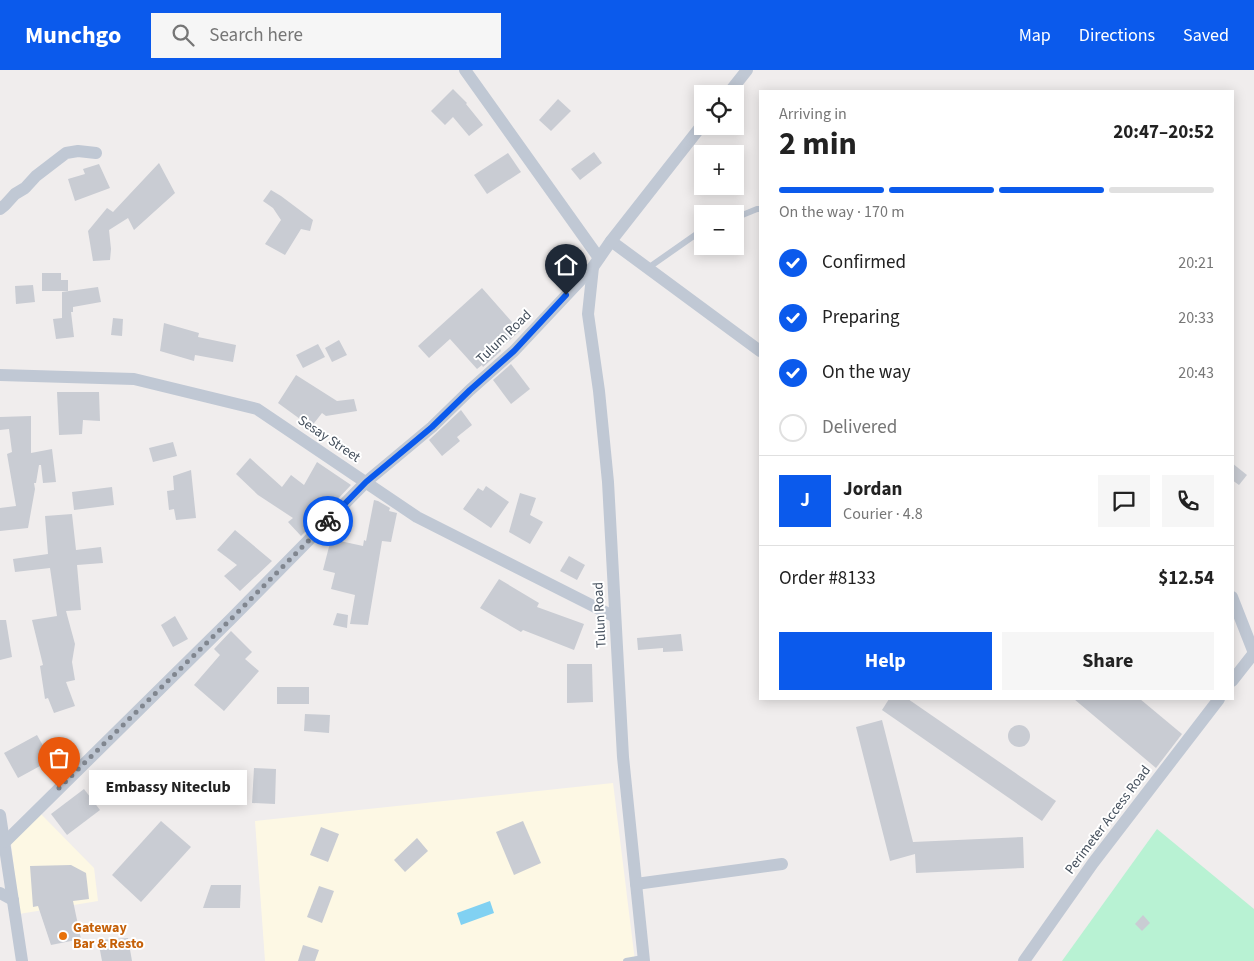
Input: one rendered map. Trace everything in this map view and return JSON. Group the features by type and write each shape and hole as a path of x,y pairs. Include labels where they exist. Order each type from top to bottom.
{"street":[{"path":"465,70 596,263"},
{"path":"735,85 747,70"},
{"name":"Tulum Road","path":"5,842 231,619 366,482 432,427 514,351 596,263 611,241 695,135"},
{"path":"0,209 36,176 66,153 78,151 96,153"},
{"path":"611,241 759,349"},
{"name":"Tulun Road","path":"596,263 588,314 599,391 608,482 623,757 643,959"},
{"name":"Sesay Street","path":"0,375 134,379 258,410 416,517 615,617"},
{"path":"1234,602 1254,653 1234,678"},
{"name":"Perimeter Access Road","path":"1024,961 1093,863 1217,700"},
{"path":"0,815 22,961"},
{"path":"636,884 782,864"},
{"path":"0,893 13,900"}],"lane":[{"path":"744,214 759,209"},
{"path":"648,268 694,236"},
{"path":"626,961 643,959"}],"shaded area":[{"path":"613,783 635,961 265,961 255,821"},
{"path":"40,813 94,868 98,901 19,914 11,842"}],"green space":[{"path":"1157,829 1254,909 1254,961 1062,961"}],"water":[{"path":"490,901 494,913 461,925 457,913"}],"building":[{"path":"453,89 467,103 483,125 469,136 453,117 445,125 431,111"},
{"path":"558,99 571,111 551,131 539,120"},
{"path":"594,152 602,163 580,180 571,169"},
{"path":"508,153 521,172 487,194 474,175"},
{"path":"159,163 175,193 134,230 128,218 109,230 110,260 93,261 88,231 107,208 113,212"},
{"path":"99,164 110,188 75,201 68,179 85,174 83,169"},
{"path":"271,190 313,220 310,231 301,229 285,255 265,244 281,220 273,208 263,201"},
{"path":"42,273 61,273 61,280 68,280 68,291 42,291"},
{"path":"33,285 35,302 16,304 15,286"},
{"path":"98,287 101,302 73,307 73,312 71,312 74,337 56,339 53,319 62,318 62,292"},
{"path":"482,288 520,331 483,367 482,365 477,369 450,339 429,358 418,346"},
{"path":"113,318 123,319 122,336 111,335"},
{"path":"164,323 199,333 198,337 236,345 233,362 195,355 194,361 160,351"},
{"path":"339,340 347,355 332,362 325,348"},
{"path":"318,344 325,357 303,368 296,355"},
{"path":"511,364 530,389 511,404 493,380"},
{"path":"296,375 337,401 354,399 357,411 326,416 322,413 311,427 278,403"},
{"path":"57,392 99,392 100,421 83,420 82,434 59,435"},
{"path":"461,410 472,425 457,437 460,441 442,456 429,440"},
{"path":"31,416 31,453 52,449 56,482 43,483 41,465 39,465 36,483 34,483 35,489 28,528 0,531 0,508 16,506 7,454 12,452 9,429 0,430 0,417"},
{"path":"173,442 177,456 153,462 149,448"},
{"path":"250,458 282,487 291,475 304,485 317,462 351,485 318,516 319,518 301,536 288,522 293,518 258,495 236,474"},
{"path":"1234,465 1247,475 1239,485 1234,481"},
{"path":"191,470 196,518 176,520 174,509 169,510 167,491 174,490 173,476"},
{"path":"486,486 509,502 491,528 463,509 478,488 483,491"},
{"path":"112,487 114,505 74,510 72,492"},
{"path":"520,493 536,498 530,515 543,522 530,544 509,532"},
{"path":"374,500 390,508 389,511 397,513 391,542 382,541 368,625 350,624 355,595 331,589 335,573 323,570 331,539 363,546 364,540 366,541"},
{"path":"72,514 76,550 101,547 103,563 77,565 81,610 66,611 75,644 72,662 75,680 66,682 75,706 54,713 48,698 45,699 40,666 43,665 32,620 57,616 50,568 15,572 13,559 48,554 45,516"},
{"path":"235,530 272,561 240,591 224,576 237,565 217,550"},
{"path":"569,556 585,565 577,580 560,571"},
{"path":"499,579 539,603 537,607 584,624 574,650 523,630 521,632 480,608"},
{"path":"337,613 348,615 347,628 333,625"},
{"path":"175,616 188,639 173,647 161,625"},
{"path":"0,620 6,620 12,657 0,660"},
{"path":"231,631 252,652 245,659 259,671 224,711 194,685 220,655 214,649"},
{"path":"681,634 683,651 663,652 663,648 638,650 637,638"},
{"path":"567,664 592,664 593,702 567,703"},
{"path":"277,687 309,687 309,704 277,704"},
{"path":"888,700 909,700 1056,801 1042,821 882,710"},
{"path":"1075,700 1141,700 1182,734 1156,768"},
{"path":"305,714 330,715 329,733 304,731"},
{"path":"882,720 913,842 1023,837 1024,868 916,873 915,854 890,861 856,727"},
{"path":"1019,725 1027,728 1030,736 1027,744 1019,747 1011,744 1008,736 1011,728"},
{"path":"37,735 51,760 18,778 4,753"},
{"path":"254,768 276,769 275,804 252,803"},
{"path":"84,789 100,810 67,835 51,814"},
{"path":"161,821 191,847 141,902 112,875"},
{"path":"523,821 541,863 514,875 496,832"},
{"path":"321,827 339,834 328,862 310,855"},
{"path":"417,838 428,851 405,872 394,860"},
{"path":"71,865 86,873 89,899 73,901 81,939 51,945 38,906 33,907 30,866"},
{"path":"211,885 241,885 240,908 203,908"},
{"path":"319,886 334,891 322,923 307,917"},
{"path":"1143,915 1150,923 1142,931 1135,924"},
{"path":"128,938 132,961 102,961 98,940"},
{"path":"303,945 319,950 315,961 298,961"}],"way so far":[{"path":"59,788 328,521"}],"place":[{"name":"Embassy Niteclub","path":"59,788"},
{"name":"Gateway Bar & Resto","path":"63,936"}],"route":[{"path":"328,521 366,482 432,427 514,351 566,295"}]}
